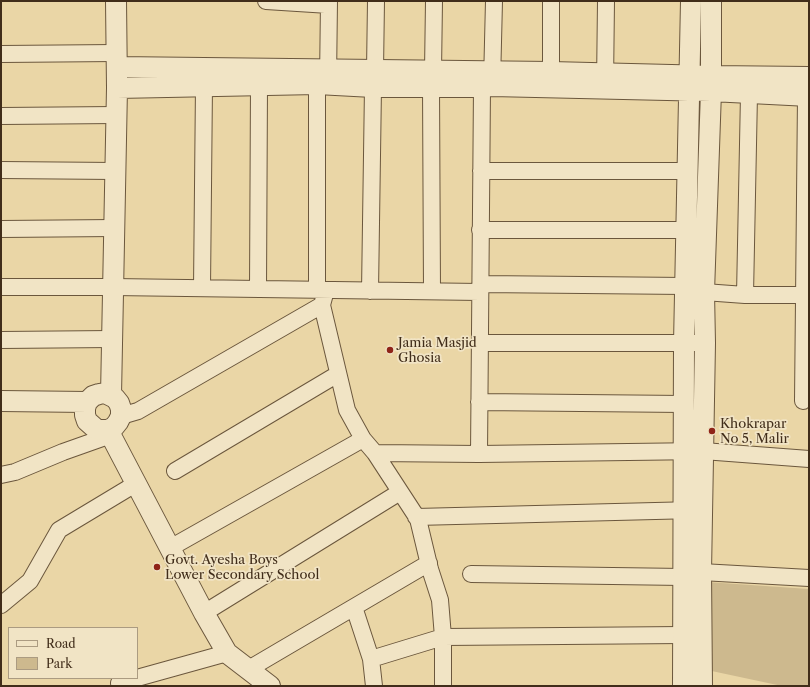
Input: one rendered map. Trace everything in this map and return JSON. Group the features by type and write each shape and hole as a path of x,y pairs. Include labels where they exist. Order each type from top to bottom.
{"street":[{"path":"111,395 117,88 116,1"},
{"path":"266,1 329,3 324,79 322,295 347,410 363,438 375,453 418,519 440,600 443,637 443,686"},
{"path":"370,291 376,1"},
{"path":"432,291 432,79 434,1"},
{"path":"479,454 481,170 494,1"},
{"path":"551,1 551,72"},
{"path":"605,81 606,1"},
{"path":"691,1 686,230 705,342 694,451 692,574 702,686"},
{"path":"694,451 684,404 684,343 695,289 711,84 711,1"},
{"path":"1,54 116,60 324,79"},
{"path":"489,81 551,72 605,81"},
{"path":"117,88 259,85 324,79 374,78 689,83 808,89"},
{"path":"711,84 749,94 808,89"},
{"path":"202,288 204,85"},
{"path":"258,289 259,85"},
{"path":"804,401 807,295 808,89"},
{"path":"745,295 749,94"},
{"path":"1,116 116,115"},
{"path":"1,170 115,171"},
{"path":"481,170 687,171"},
{"path":"1,229 114,228"},
{"path":"480,230 686,230"},
{"path":"1,287 258,289 322,295 370,291 432,291 481,288 695,289 745,295 807,295"},
{"path":"1,475 15,472 62,452 113,427 322,295"},
{"path":"1,340 112,339"},
{"path":"480,343 705,342"},
{"path":"175,471 338,374"},
{"path":"113,427 102,430 96,429 87,421 85,408 87,402 93,396 105,393 111,395 119,403 121,409 113,427 137,483 204,613 227,653 247,670 270,686"},
{"path":"1,401 87,402"},
{"path":"479,402 684,404"},
{"path":"170,548 363,438"},
{"path":"375,453 479,454 694,451 809,459"},
{"path":"1,605 30,581 59,530 137,483"},
{"path":"204,613 400,492"},
{"path":"416,517 693,510"},
{"path":"247,670 429,563"},
{"path":"472,574 692,574 809,578"},
{"path":"683,686 683,635 692,574"},
{"path":"354,607 371,659 374,686"},
{"path":"371,659 443,637 683,635"},
{"path":"138,677 227,653"},
{"path":"119,682 132,679"}],"green space":[{"path":"707,582 809,589 809,686 782,686 707,670"}],"place":[{"name":"Jamia Masjid Ghosia","path":"390,350"},
{"name":"Khokrapar No 5, Malir","path":"712,431"},
{"name":"Govt. Ayesha Boys Lower Secondary School","path":"157,567"}]}
